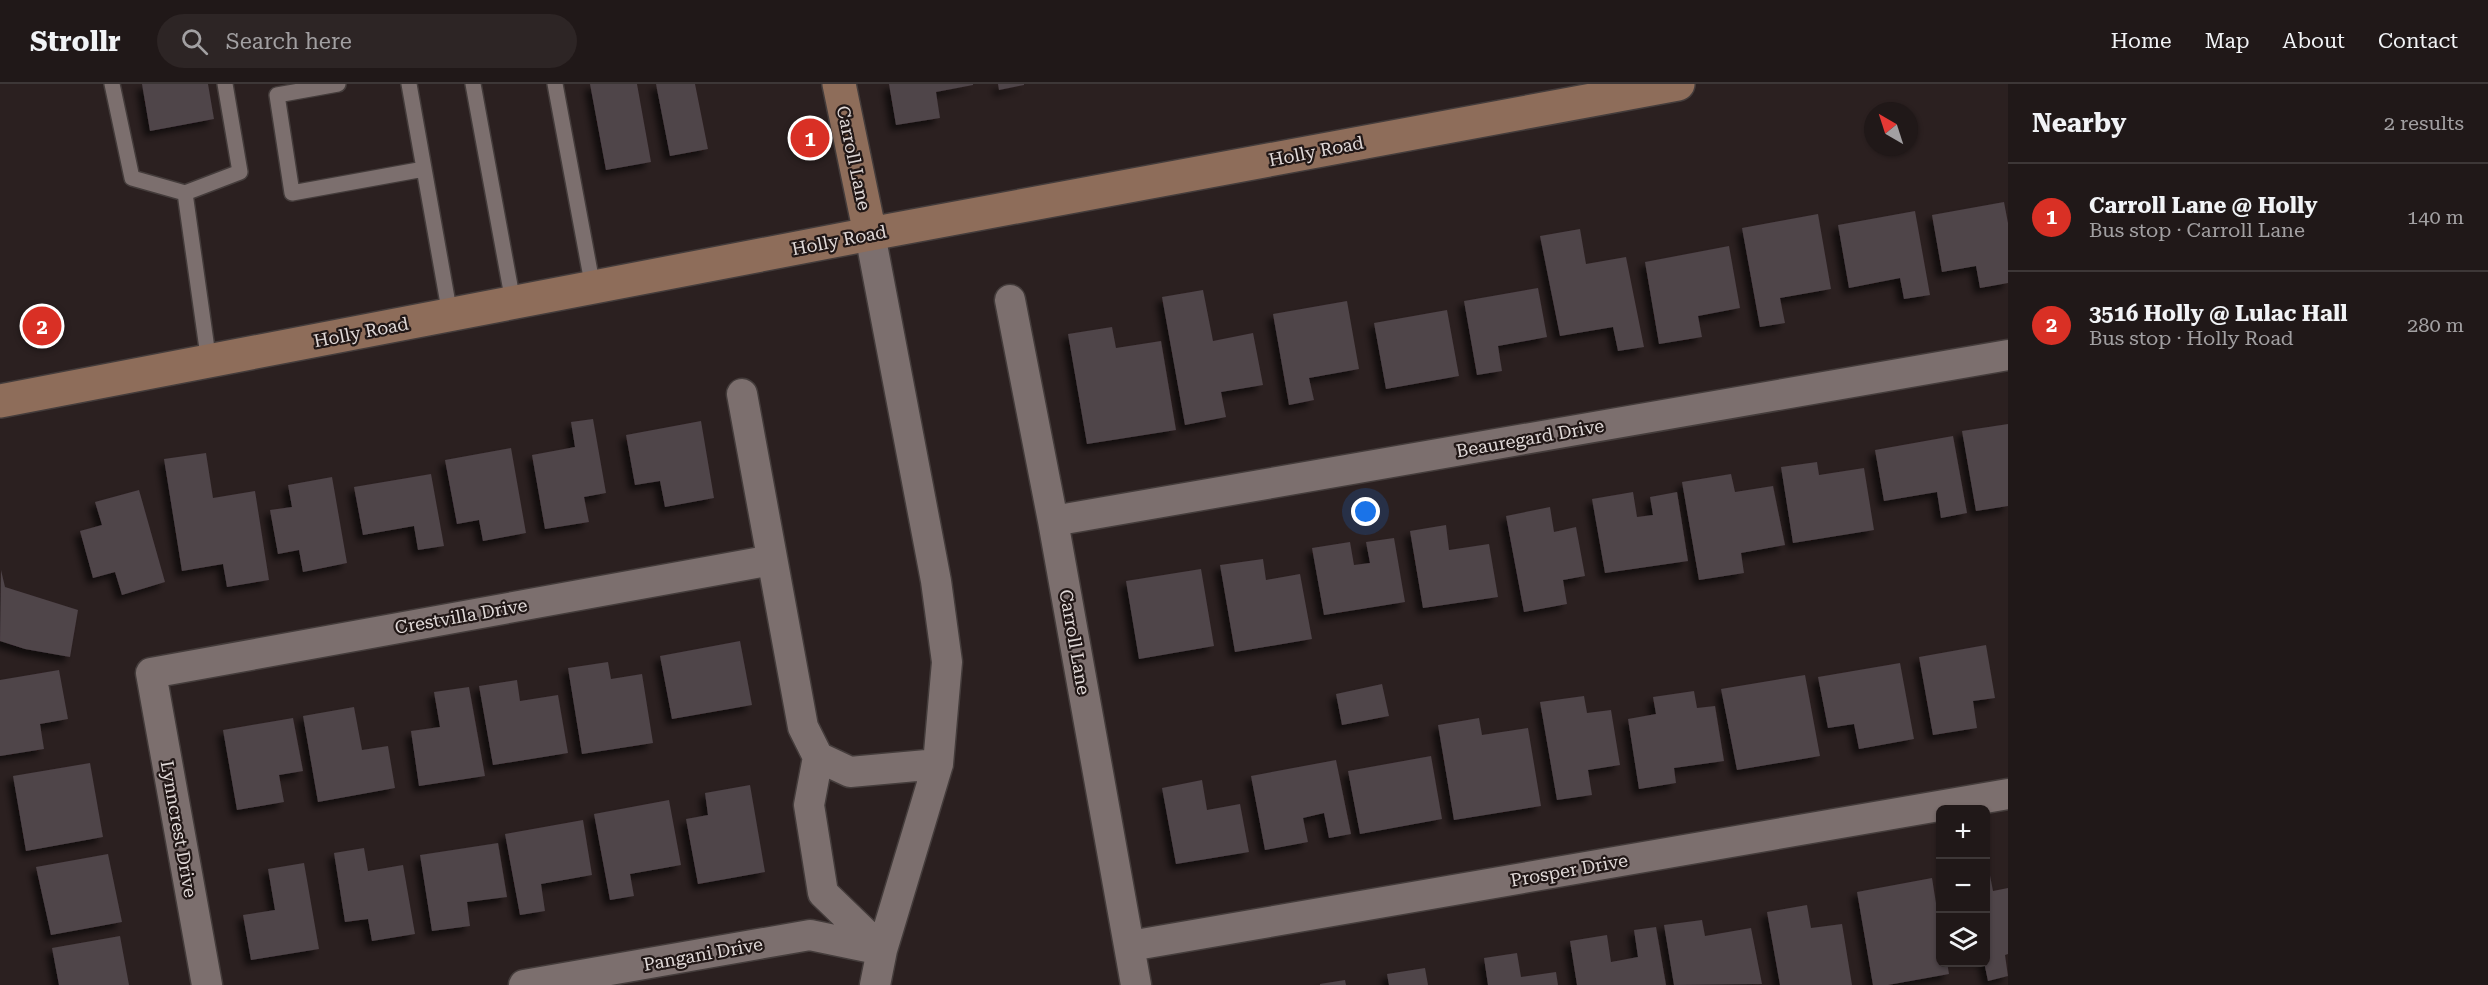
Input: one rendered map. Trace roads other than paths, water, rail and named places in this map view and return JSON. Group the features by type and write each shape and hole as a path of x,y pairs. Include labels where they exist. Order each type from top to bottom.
{"main road":[{"name":"Carroll Lane","path":"839,84 870,234"},
{"name":"Holly Road","path":"0,402 870,234 1678,84"}],"street":[{"name":"Carroll Lane","path":"870,234 939,604 946,662 938,764 882,950 876,985"},
{"name":"Carroll Lane","path":"1010,300 1053,521 1136,985"},
{"name":"Beauregard Drive","path":"1053,521 2008,355"},
{"path":"742,394 803,727 818,757 809,805 824,893 882,950"},
{"name":"Crestvilla Drive","path":"150,673 772,560"},
{"name":"Lynncrest Drive","path":"150,673 207,985"},
{"path":"818,757 850,772 938,764"},
{"name":"Prosper Drive","path":"1130,946 2008,794"},
{"name":"Pangani Drive","path":"524,985 810,935 882,950"}],"lane":[{"path":"112,84 132,178 185,193 240,172 225,84"},
{"path":"338,84 277,95 292,193 424,169"},
{"path":"409,84 450,315"},
{"path":"473,84 513,302"},
{"path":"555,84 593,288"},
{"path":"185,193 209,363"}],"place":[{"name":"Carroll Lane @ Holly","path":"810,138"},
{"name":"3516 Holly @ Lulac Hall","path":"42,326"}]}
